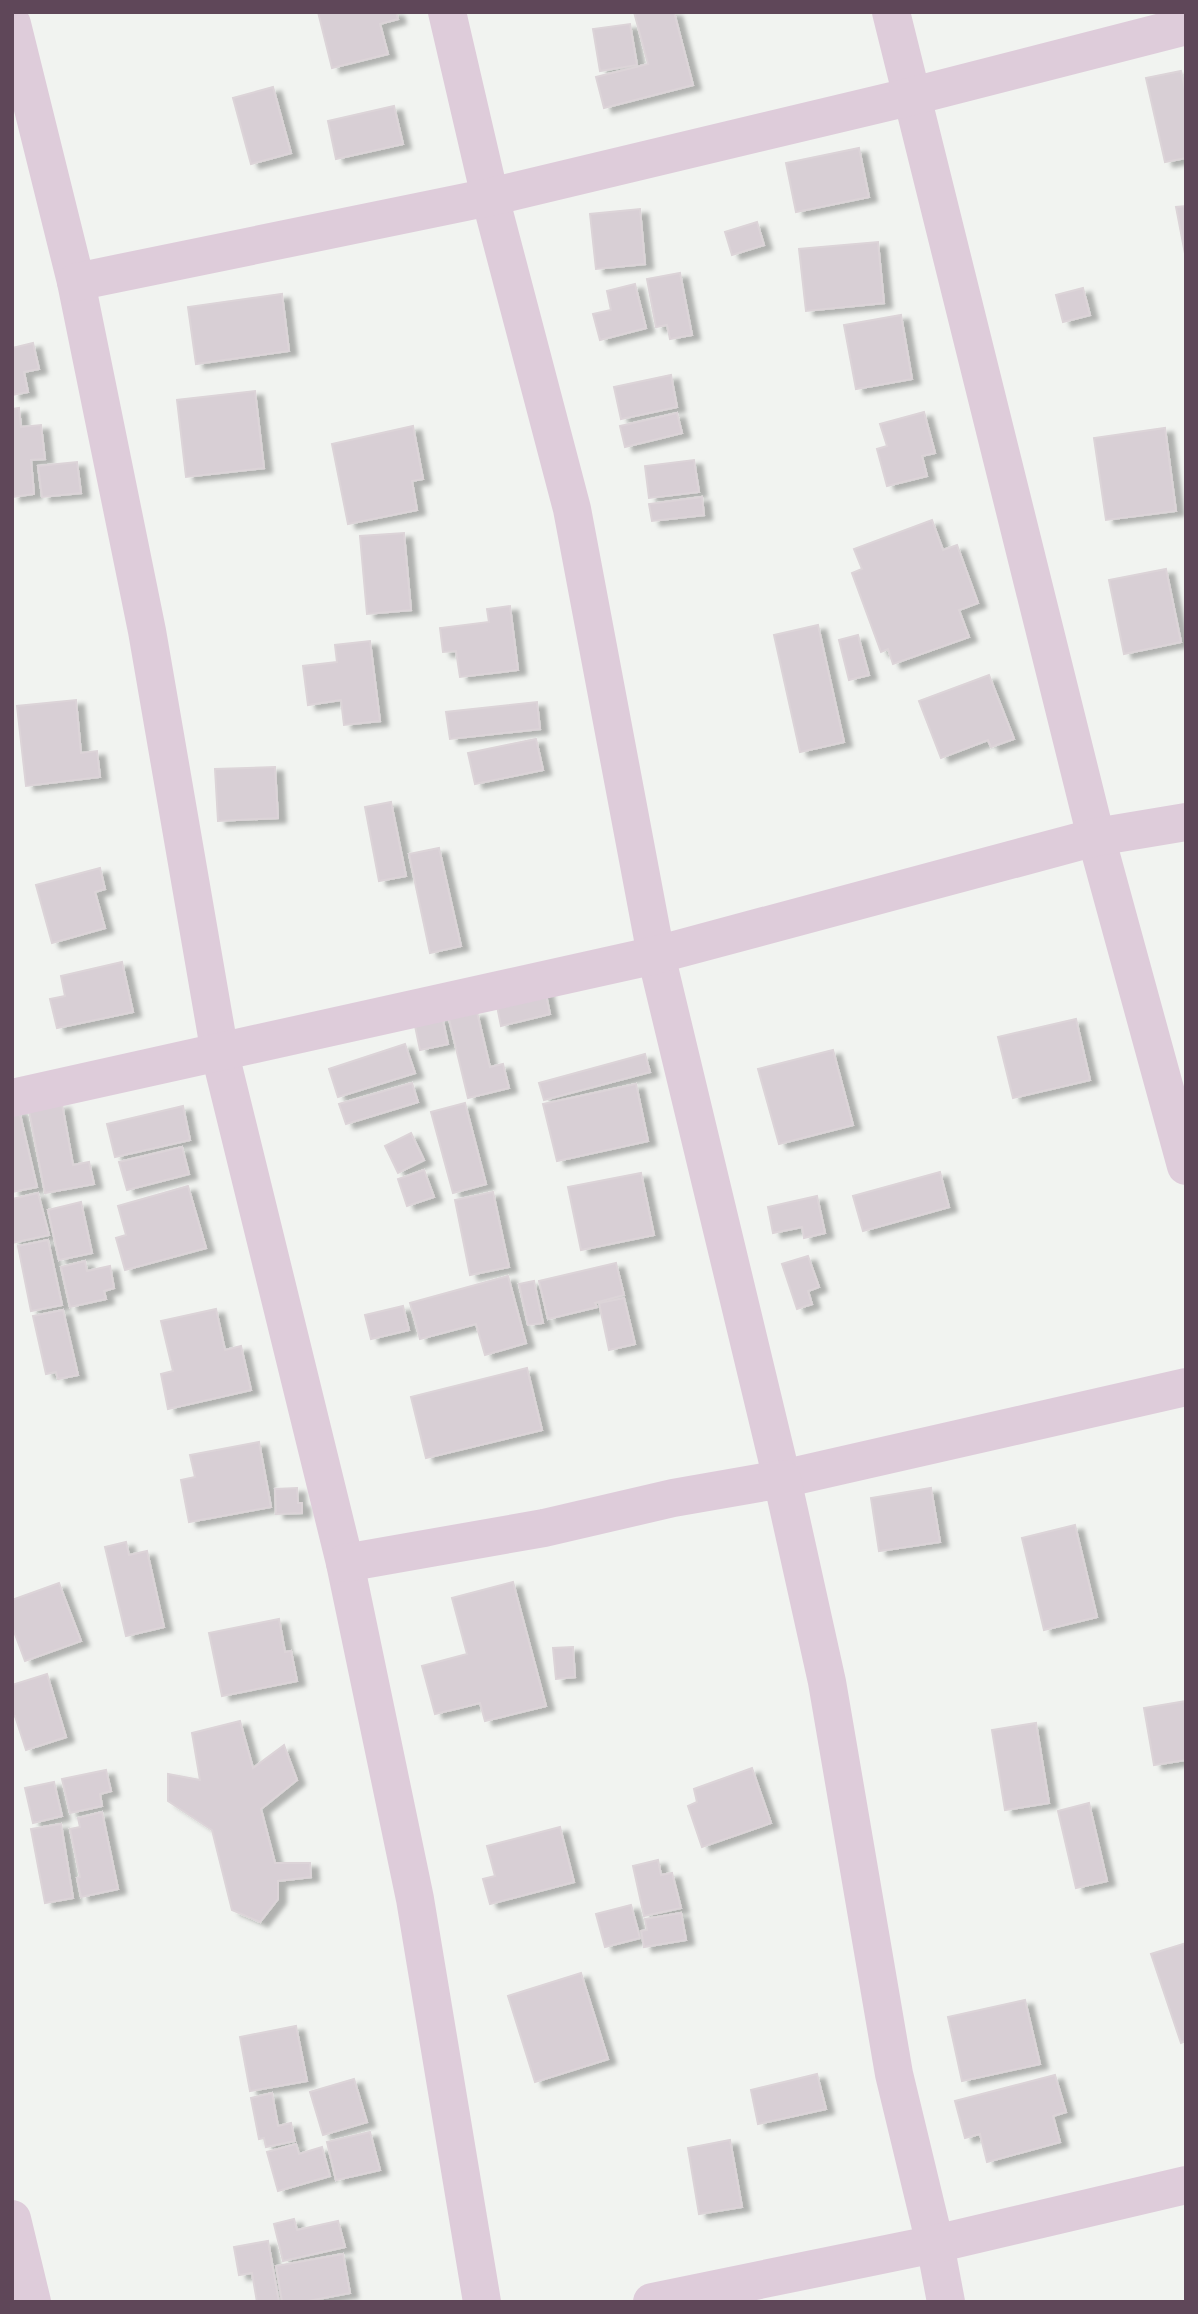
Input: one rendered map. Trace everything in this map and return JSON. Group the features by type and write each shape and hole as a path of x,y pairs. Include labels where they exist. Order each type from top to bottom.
{"street":[{"path":"447,12 490,197 572,509 656,955 782,1479 827,1682 894,2074 935,2244 946,2302"},
{"path":"891,12 1096,837 1186,1166"},
{"path":"12,24 76,282 147,631 220,1054 345,1563 415,1899 482,2302"},
{"path":"76,282 490,197 913,96 1104,29 1186,26"},
{"path":"12,1098 220,1054 656,955 1096,837 1186,821"},
{"path":"345,1563 544,1528 673,1498 782,1479 1186,1387"},
{"path":"652,2302 935,2244 1186,2185"},
{"path":"12,2219 32,2302"}],"building":[{"path":"318,12 396,12 398,19 380,24 388,54 332,68"},
{"path":"634,12 674,12 693,85 604,108 596,77 648,64"},
{"path":"630,24 637,65 600,71 593,29"},
{"path":"1181,71 1186,94 1186,158 1165,162 1146,78"},
{"path":"273,87 291,153 251,164 233,98"},
{"path":"394,106 403,144 336,159 328,121"},
{"path":"859,148 869,197 796,212 786,163"},
{"path":"1186,206 1186,259 1176,207"},
{"path":"640,209 645,264 596,269 590,214"},
{"path":"757,222 764,245 732,255 725,232"},
{"path":"878,242 884,303 806,311 799,249"},
{"path":"680,273 692,335 670,339 667,325 656,327 647,279"},
{"path":"635,284 646,328 600,340 593,314 611,310 607,291"},
{"path":"1083,288 1090,315 1063,322 1056,295"},
{"path":"282,294 289,351 196,364 188,307"},
{"path":"901,315 912,379 856,389 844,325"},
{"path":"33,343 39,369 24,372 28,392 12,395 12,348"},
{"path":"671,375 677,407 621,419 614,387"},
{"path":"255,391 264,468 186,477 177,400"},
{"path":"19,408 21,427 41,425 45,459 31,460 34,494 12,497 12,409"},
{"path":"924,412 935,453 922,456 927,476 887,486 877,449 887,446 880,424"},
{"path":"677,413 682,433 625,447 620,426"},
{"path":"413,426 423,479 412,481 417,510 348,524 332,444"},
{"path":"1165,428 1176,511 1106,520 1094,438"},
{"path":"694,460 699,492 649,498 645,466"},
{"path":"77,462 81,493 42,497 38,466"},
{"path":"702,497 704,515 652,521 649,504"},
{"path":"932,520 943,550 957,545 978,603 959,610 969,637 893,664 888,649 881,652 852,573 862,569 854,549"},
{"path":"404,533 411,610 367,614 360,536"},
{"path":"1166,569 1181,642 1124,654 1109,580"},
{"path":"510,606 518,670 460,677 456,651 443,652 440,628 489,622 487,609"},
{"path":"818,625 844,742 800,752 774,635"},
{"path":"858,635 869,675 849,680 839,640"},
{"path":"370,641 380,721 344,725 341,700 308,705 303,666 337,662 335,645"},
{"path":"989,675 1014,739 991,747 988,740 941,758 919,701"},
{"path":"76,700 81,753 97,751 100,777 26,786 17,706"},
{"path":"537,702 540,729 450,739 446,712"},
{"path":"536,739 543,770 475,784 468,753"},
{"path":"275,767 278,818 218,821 215,769"},
{"path":"391,802 406,876 379,881 365,807"},
{"path":"439,848 461,946 430,953 409,854"},
{"path":"100,868 105,889 95,892 105,928 52,943 36,885"},
{"path":"122,962 133,1012 57,1028 50,999 65,996 61,976"},
{"path":"545,990 550,1014 501,1026 496,1001"},
{"path":"477,1012 490,1067 503,1064 509,1088 468,1098 449,1019"},
{"path":"442,1016 448,1044 420,1050 414,1021"},
{"path":"1076,1019 1090,1080 1013,1098 998,1037"},
{"path":"405,1044 415,1073 338,1097 329,1069"},
{"path":"833,1050 853,1125 779,1144 758,1069"},
{"path":"645,1054 650,1072 544,1100 539,1083"},
{"path":"412,1083 418,1102 346,1124 339,1104"},
{"path":"636,1084 648,1141 557,1161 543,1104"},
{"path":"465,1103 486,1184 453,1193 431,1112"},
{"path":"62,1104 73,1165 89,1162 94,1184 45,1193 29,1111"},
{"path":"183,1106 190,1140 115,1157 107,1124"},
{"path":"19,1110 37,1187 12,1192 12,1111"},
{"path":"411,1133 424,1160 398,1173 385,1146"},
{"path":"182,1147 189,1174 127,1190 119,1162"},
{"path":"424,1170 434,1197 407,1206 398,1179"},
{"path":"940,1172 949,1207 863,1231 853,1196"},
{"path":"641,1173 654,1235 581,1250 568,1187"},
{"path":"188,1186 206,1248 125,1270 116,1238 126,1235 118,1206"},
{"path":"493,1192 509,1267 470,1275 455,1200"},
{"path":"38,1193 49,1235 12,1243 12,1199"},
{"path":"817,1196 825,1233 804,1238 802,1227 773,1233 768,1207"},
{"path":"81,1202 92,1253 59,1260 48,1210"},
{"path":"48,1240 62,1305 31,1311 18,1246"},
{"path":"808,1256 819,1287 808,1291 812,1304 797,1309 782,1264"},
{"path":"85,1261 87,1271 110,1266 114,1288 104,1291 106,1299 70,1307 61,1267"},
{"path":"616,1263 624,1295 595,1303 597,1307 548,1319 539,1281"},
{"path":"508,1276 526,1343 485,1355 476,1324 420,1339 410,1303"},
{"path":"534,1281 543,1323 528,1325 519,1284"},
{"path":"624,1298 635,1344 609,1350 599,1303"},
{"path":"403,1306 409,1330 371,1339 365,1315"},
{"path":"216,1309 225,1350 241,1346 251,1390 168,1409 161,1374 173,1371 161,1321"},
{"path":"63,1310 78,1375 58,1379 56,1372 46,1374 33,1316"},
{"path":"527,1368 542,1430 426,1458 411,1397"},
{"path":"259,1442 271,1507 189,1522 181,1480 195,1477 190,1455"},
{"path":"297,1488 302,1513 276,1514 275,1489"},
{"path":"931,1488 940,1542 879,1551 871,1498"},
{"path":"1075,1525 1097,1617 1044,1630 1022,1538"},
{"path":"126,1542 129,1555 147,1551 164,1627 126,1636 105,1547"},
{"path":"513,1582 546,1706 485,1721 480,1703 435,1714 422,1666 467,1654 452,1598"},
{"path":"59,1583 81,1641 25,1661 12,1626 12,1600"},
{"path":"279,1619 285,1652 291,1651 297,1681 222,1696 209,1633"},
{"path":"573,1647 575,1677 556,1679 553,1648"},
{"path":"47,1674 66,1737 26,1750 15,1716 12,1717 12,1685"},
{"path":"1186,1701 1186,1760 1154,1765 1144,1708"},
{"path":"240,1721 253,1768 284,1745 297,1780 261,1809 275,1863 310,1863 311,1877 278,1881 278,1899 260,1922 232,1910 212,1830 168,1801 168,1774 200,1780 192,1733"},
{"path":"1036,1723 1049,1803 1005,1810 992,1730"},
{"path":"752,1768 771,1823 702,1847 688,1806 697,1802 694,1789"},
{"path":"106,1770 111,1791 100,1794 102,1806 70,1813 62,1779"},
{"path":"54,1782 62,1816 33,1823 25,1788"},
{"path":"1089,1803 1107,1881 1076,1888 1058,1811"},
{"path":"102,1812 118,1889 81,1897 77,1878 80,1877 70,1829 80,1827 78,1818"},
{"path":"61,1824 73,1898 45,1903 31,1829"},
{"path":"560,1827 574,1882 490,1904 483,1879 495,1876 487,1846"},
{"path":"658,1860 661,1875 672,1873 681,1908 644,1916 633,1866"},
{"path":"631,1905 640,1938 605,1947 596,1914"},
{"path":"681,1913 686,1940 644,1947 641,1931 647,1930 645,1919"},
{"path":"1186,1943 1186,2041 1181,2043 1151,1954"},
{"path":"581,1973 608,2059 535,2082 508,1996"},
{"path":"1025,2000 1040,2064 962,2081 948,2017"},
{"path":"296,2026 307,2081 250,2091 240,2037"},
{"path":"817,2074 826,2109 758,2124 751,2090"},
{"path":"1055,2075 1066,2112 1053,2116 1060,2142 987,2162 980,2134 965,2138 955,2101"},
{"path":"354,2079 367,2122 323,2135 310,2092"},
{"path":"272,2093 278,2126 291,2123 295,2141 266,2147 264,2138 259,2139 251,2098"},
{"path":"370,2132 380,2170 336,2180 327,2142"},
{"path":"730,2140 742,2207 699,2214 688,2148"},
{"path":"296,2144 299,2154 322,2147 330,2176 278,2191 267,2152"},
{"path":"294,2219 297,2230 338,2221 345,2247 283,2261 274,2224"},
{"path":"268,2241 279,2302 257,2302 252,2273 239,2275 234,2247"},
{"path":"343,2254 350,2293 303,2302 282,2302 276,2266"}]}
